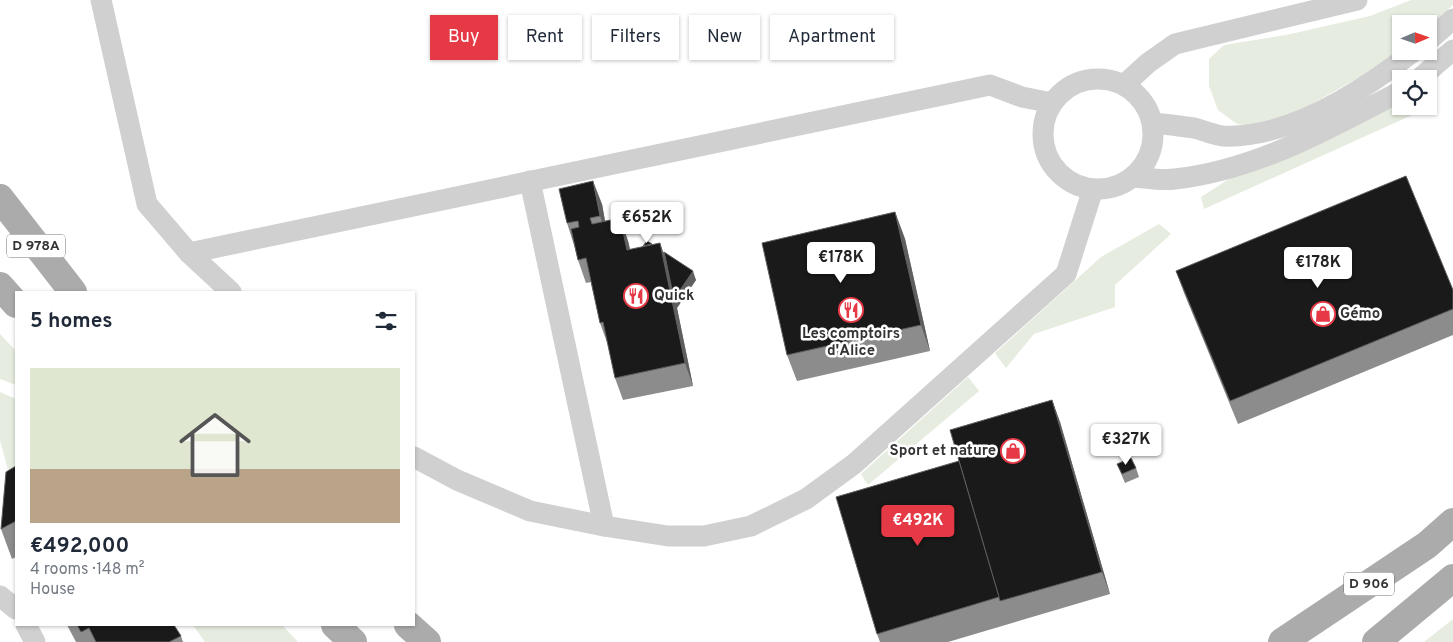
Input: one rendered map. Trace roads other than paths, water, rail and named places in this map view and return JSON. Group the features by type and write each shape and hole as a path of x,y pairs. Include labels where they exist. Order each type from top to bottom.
{"main road":[{"name":"D 978A","path":"0,198 72,291"},
{"path":"0,286 15,303"},
{"name":"D 906","path":"1282,642 1427,545 1453,522"},
{"path":"1376,642 1453,578"},
{"path":"409,626 427,642"}],"lane":[{"path":"101,0 147,204 189,253 230,291"},
{"path":"1124,85 1148,63 1175,44 1357,0"},
{"path":"1438,32 1453,19"},
{"path":"1429,70 1452,52"},
{"path":"1152,123 1195,128 1221,136 1248,135 1271,130 1304,119 1354,92 1401,60"},
{"path":"1092,79 1106,79 1124,85 1140,97 1152,123 1153,142 1146,162 1134,176 1117,186 1094,189 1069,181 1051,162 1044,144 1044,121 1052,103 1073,85 1092,79"},
{"path":"189,253 990,85 1022,97 1052,103"},
{"path":"1134,176 1174,180 1239,167 1319,133 1392,96"},
{"path":"530,181 604,526"},
{"path":"415,458 457,480 530,511 604,526 668,536 704,536 751,526 806,499 854,464 1066,274 1094,189"},
{"path":"0,596 15,608"},
{"path":"26,626 34,642"}],"place":[{"name":"Quick","path":"636,296"},
{"name":"Les comptoirs d'Alice","path":"851,310"},
{"name":"Gémo","path":"1323,314"},
{"name":"Sport et nature","path":"1013,451"}]}
